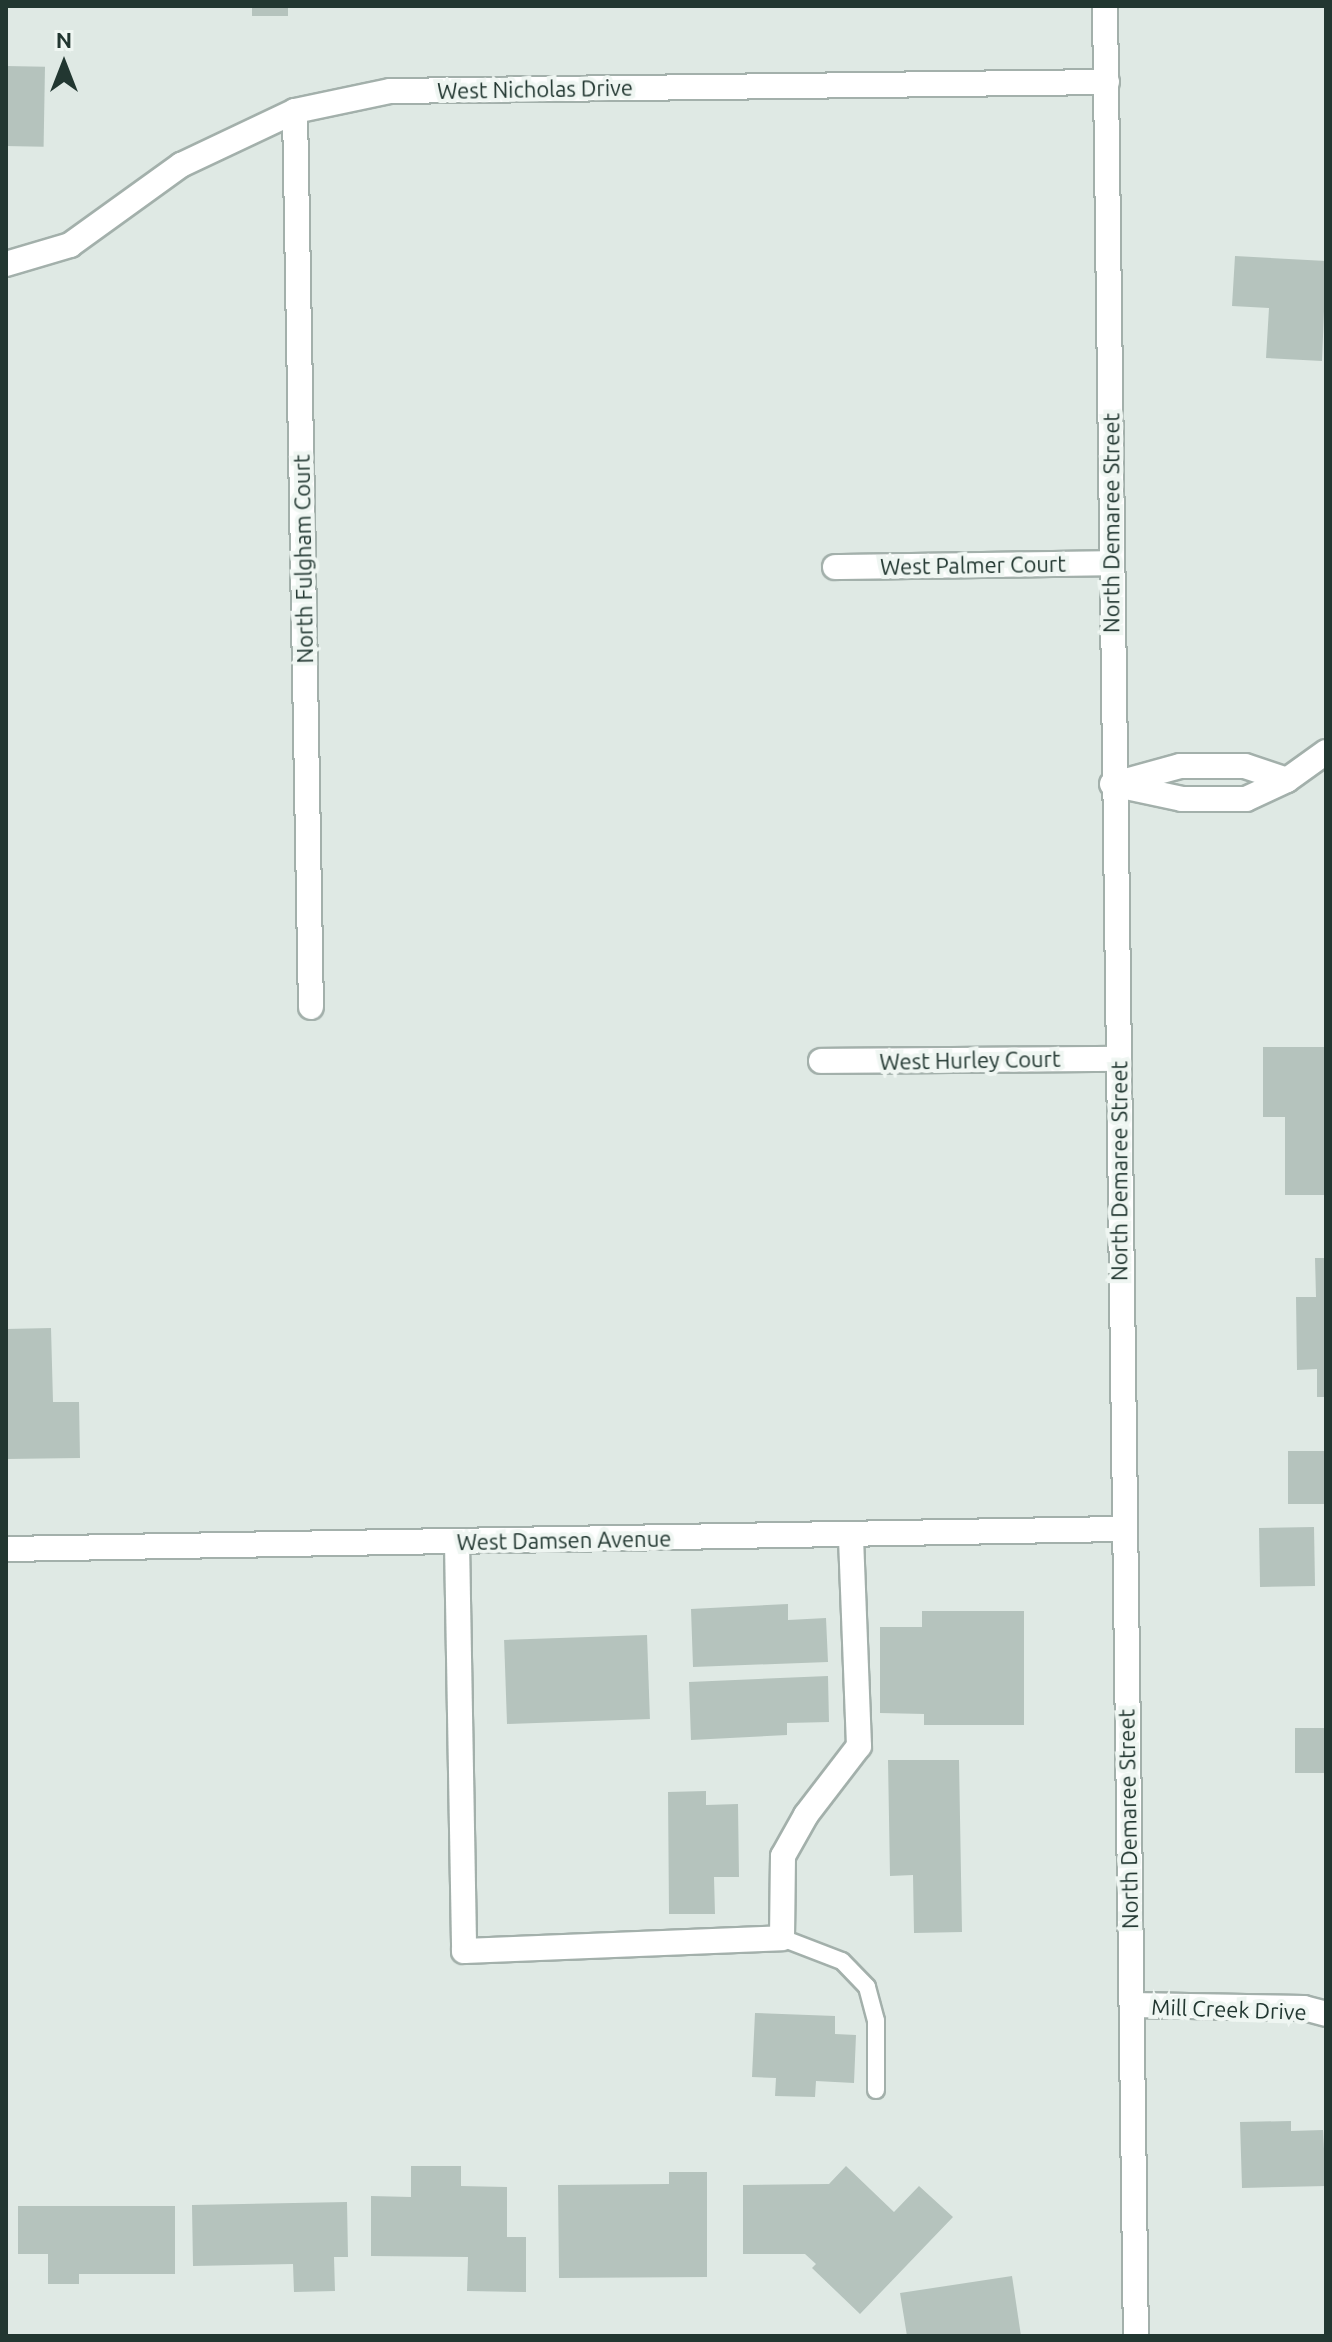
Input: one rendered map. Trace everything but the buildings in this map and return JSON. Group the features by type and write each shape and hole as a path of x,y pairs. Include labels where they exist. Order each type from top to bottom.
{"street":[{"name":"North Demaree Street","path":"1105,6 1112,784 1136,2336"},
{"name":"West Nicholas Drive","path":"6,264 70,245 181,165 295,111 390,91 1107,82"},
{"name":"North Fulgham Court","path":"295,111 311,1007"},
{"name":"West Palmer Court","path":"835,567 1111,563"},
{"path":"1112,784 1182,799 1246,799 1287,780 1326,752"},
{"path":"1112,784 1180,766 1245,766 1287,780"},
{"name":"West Hurley Court","path":"821,1061 1118,1059"},
{"name":"West Damsen Avenue","path":"6,1549 1122,1529"},
{"path":"457,1542 464,1951 782,1938 783,1856 806,1815 859,1746 851,1534"},
{"name":"Mill Creek Drive","path":"1132,2005 1304,2008 1326,2014"}],"lane":[{"path":"782,1938 842,1961 867,1987 876,2021 876,2090"}]}
